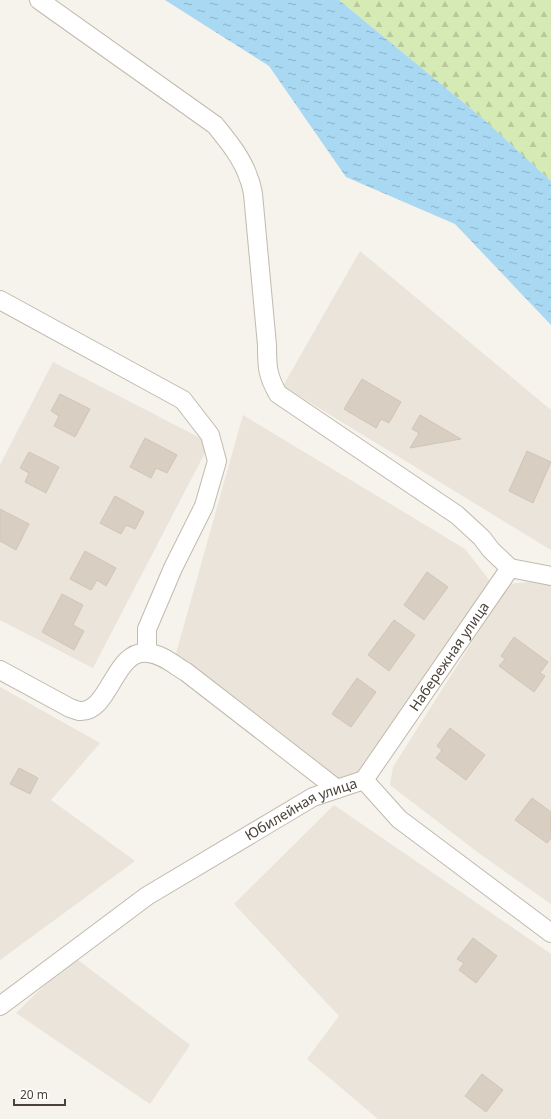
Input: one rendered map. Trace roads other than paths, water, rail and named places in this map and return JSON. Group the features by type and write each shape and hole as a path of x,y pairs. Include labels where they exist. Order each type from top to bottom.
{"street":[{"path":"39,0 216,125 239,158 250,179 253,194 267,345 267,364 271,382 278,394 457,515 482,538 491,550 510,568 551,576"},
{"path":"0,300 183,400 210,435 217,461 204,506 173,568 147,629 147,652"},
{"name":"Набережная улица","path":"364,780 510,568"},
{"path":"0,670 70,708 80,711 96,705 130,656 147,652 170,661 186,672 337,789"},
{"name":"Юбилейная улица","path":"0,1006 154,892 313,797 364,780 399,819 551,933"}],"water":[{"path":"165,0 339,0 481,117 551,181 551,325 455,224 346,177 269,66"}]}
